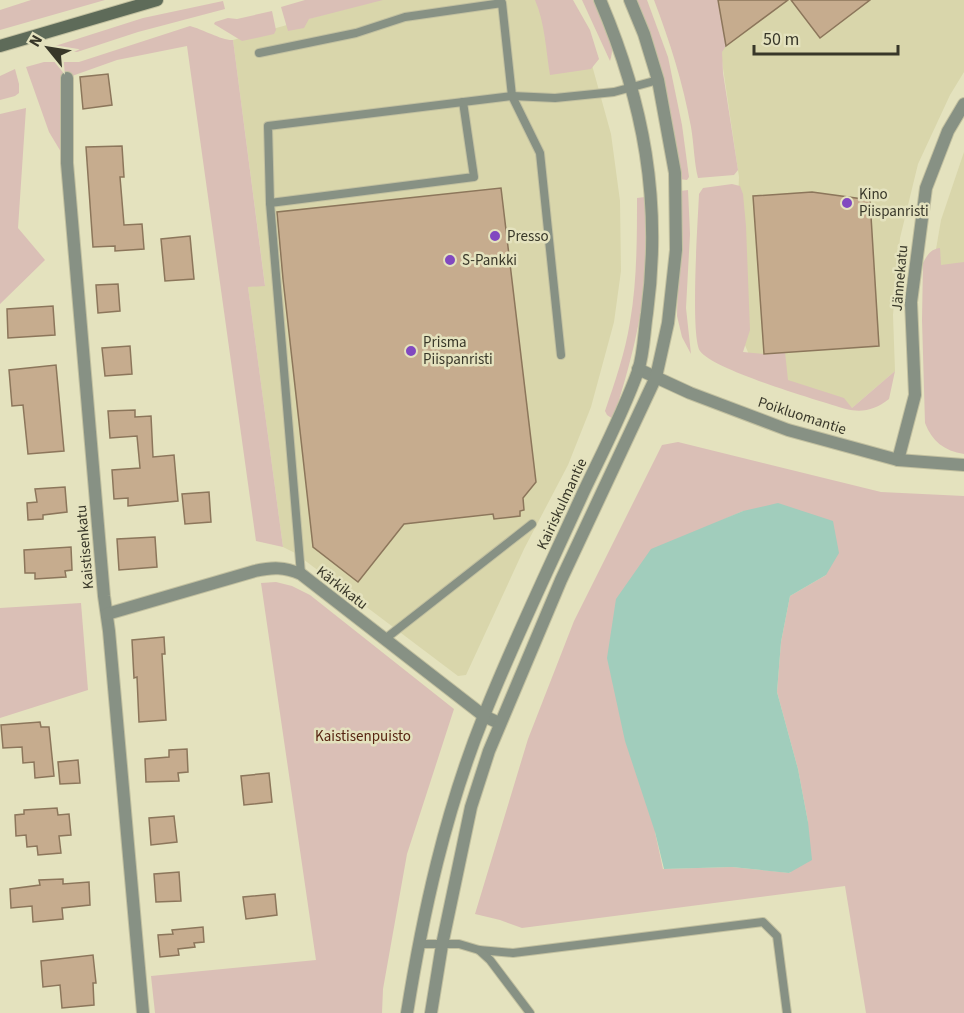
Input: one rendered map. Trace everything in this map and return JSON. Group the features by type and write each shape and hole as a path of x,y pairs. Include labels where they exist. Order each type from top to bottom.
{"main road":[{"path":"0,46 157,0"}],"street":[{"name":"Kairiskulmantie","path":"407,1013 418,944 433,876 470,753 484,716 638,369 651,279 652,190 645,143 619,43 600,0"},
{"name":"Kairiskulmantie","path":"430,1013 471,807 499,723 561,580 656,376 668,322 676,250 673,162 658,80 644,34 630,0"},
{"name":"Kaistisenkatu","path":"67,78 67,164 143,1013"},
{"name":"Jännekatu","path":"898,460 915,395 911,302 926,188 948,131 964,104"},
{"name":"Poikluomantie","path":"638,369 690,393 788,430 898,460 964,465"},
{"name":"Kärkikatu","path":"106,614 267,568 278,567 301,574 484,716 499,723"}],"lane":[{"path":"259,53 356,33 405,17 502,3 512,96 540,153 561,355"},
{"path":"301,574 270,204 268,126 512,96 555,98 614,92 658,80"},
{"path":"270,204 474,177 463,102"},
{"path":"385,639 532,524"},
{"path":"418,944 459,944 479,950 513,953 763,922 777,936 787,1013"},
{"path":"479,950 490,960 530,1013"}],"shaded area":[{"path":"376,0 564,0 590,58 611,134 620,201 621,271 614,322 591,407 568,465 524,549 466,675 458,676 295,553 283,547 248,287 265,285 233,40"},
{"path":"713,0 964,0 964,72 950,95 918,164 900,238 893,315 895,371 852,408 759,378 733,317 739,177"},
{"path":"964,152 964,426 933,267 941,220"},
{"path":"778,503 833,521 839,553 826,575 790,596 781,642 777,692 798,769 808,822 812,860 789,873 732,867 664,869 655,832 625,741 607,658 616,599 651,549 743,511"}],"green space":[{"path":"31,0 105,0 0,30 0,10"},
{"path":"305,0 383,0 309,19 304,28 288,31 281,7"},
{"path":"535,0 573,0 590,30 599,59 591,69 550,75 543,28"},
{"path":"582,0 593,0 611,37 610,61"},
{"path":"635,0 647,0 668,57 682,125 689,177 687,180 679,179"},
{"path":"654,0 718,0 726,46 722,52 723,73 738,170 734,175 698,178 684,94 671,47"},
{"path":"223,1 225,9 138,32 77,52 56,50 55,46 143,18"},
{"path":"272,11 276,30 274,34 242,41 214,24 228,18 237,19"},
{"path":"190,26 224,39 233,40 265,286 248,287 283,547 256,541 187,46 117,60 72,76 61,152 49,132 26,67 44,62 79,62"},
{"path":"15,69 19,93 0,100 0,76"},
{"path":"26,108 18,228 45,260 0,304 0,114"},
{"path":"732,184 740,186 743,194 746,226 750,330 743,352 764,354 785,352 788,380 844,398 852,408 895,371 889,399 884,403 868,410 846,409 745,376 709,359 700,351 695,323 699,194 703,188"},
{"path":"688,190 690,234 686,308 691,354 682,337 677,316 680,191"},
{"path":"645,197 647,227 645,283 630,363 613,419 605,411 628,334 635,276 637,198"},
{"path":"940,248 941,265 964,262 964,454 945,448 931,435 925,423 923,263 930,253"},
{"path":"678,442 881,492 964,496 964,1013 866,1013 845,886 522,928 475,914 528,739 574,621 662,445","holes":["743,511 826,575 790,596 781,642 777,692 798,769 808,822 790,873 732,867 663,869 655,832 700,530"]},
{"name":"Kaistisenpuisto","path":"276,582 292,586 310,595 454,709 407,854 383,989 382,1013 155,1013 151,976 316,960 261,583"},
{"path":"81,603 88,690 0,718 0,608"}],"building":[{"path":"718,0 788,0 726,46"},
{"path":"791,0 870,0 820,38"},
{"path":"108,74 112,105 83,109 80,77"},
{"path":"122,146 124,177 120,177 124,225 142,224 144,249 115,251 115,246 93,247 86,147"},
{"path":"501,188 536,482 523,498 524,510 520,511 520,516 494,519 493,514 404,524 358,582 313,547 277,212"},
{"path":"812,192 870,200 879,346 764,354 753,196"},
{"path":"190,236 194,279 165,281 161,239"},
{"path":"118,284 120,311 98,313 96,285"},
{"path":"53,306 55,335 8,338 7,309"},
{"path":"130,346 132,374 105,376 102,348"},
{"path":"56,365 64,451 28,454 23,405 12,406 9,370"},
{"path":"135,410 135,417 151,416 153,457 174,455 178,501 128,506 128,498 114,499 112,470 140,468 137,436 110,438 108,411"},
{"path":"65,487 67,512 43,515 43,519 28,520 27,503 37,502 35,489"},
{"path":"209,492 211,522 185,524 182,494"},
{"path":"155,537 157,567 119,570 117,539"},
{"path":"71,547 72,570 65,571 66,577 35,579 35,573 25,573 24,550"},
{"path":"164,637 165,654 162,654 166,720 139,722 137,677 134,678 132,640"},
{"path":"40,722 41,727 49,727 54,776 35,778 34,762 23,763 22,747 3,748 1,725"},
{"path":"187,749 188,772 178,773 179,781 146,782 145,759 169,757 169,750"},
{"path":"78,760 80,783 60,784 58,762"},
{"path":"269,773 272,802 244,805 241,776"},
{"path":"57,808 58,815 69,814 71,835 59,836 61,853 38,855 37,846 27,847 26,835 16,836 15,815 24,814 24,810"},
{"path":"174,816 177,842 151,845 149,818"},
{"path":"179,872 181,901 156,902 154,874"},
{"path":"63,879 63,884 89,882 90,905 62,908 63,919 33,922 32,906 11,908 10,889 40,885 39,880"},
{"path":"275,894 277,915 246,919 243,897"},
{"path":"203,927 204,942 194,943 195,947 178,949 179,955 160,957 158,935 173,934 172,930"},
{"path":"93,955 96,983 93,983 94,1005 62,1008 60,985 43,987 41,961"}],"place":[{"name":"Kino Piispanristi","path":"847,203"},
{"name":"Presso","path":"495,236"},
{"name":"S-Pankki","path":"450,260"},
{"name":"Prisma Piispanristi","path":"411,351"}]}
